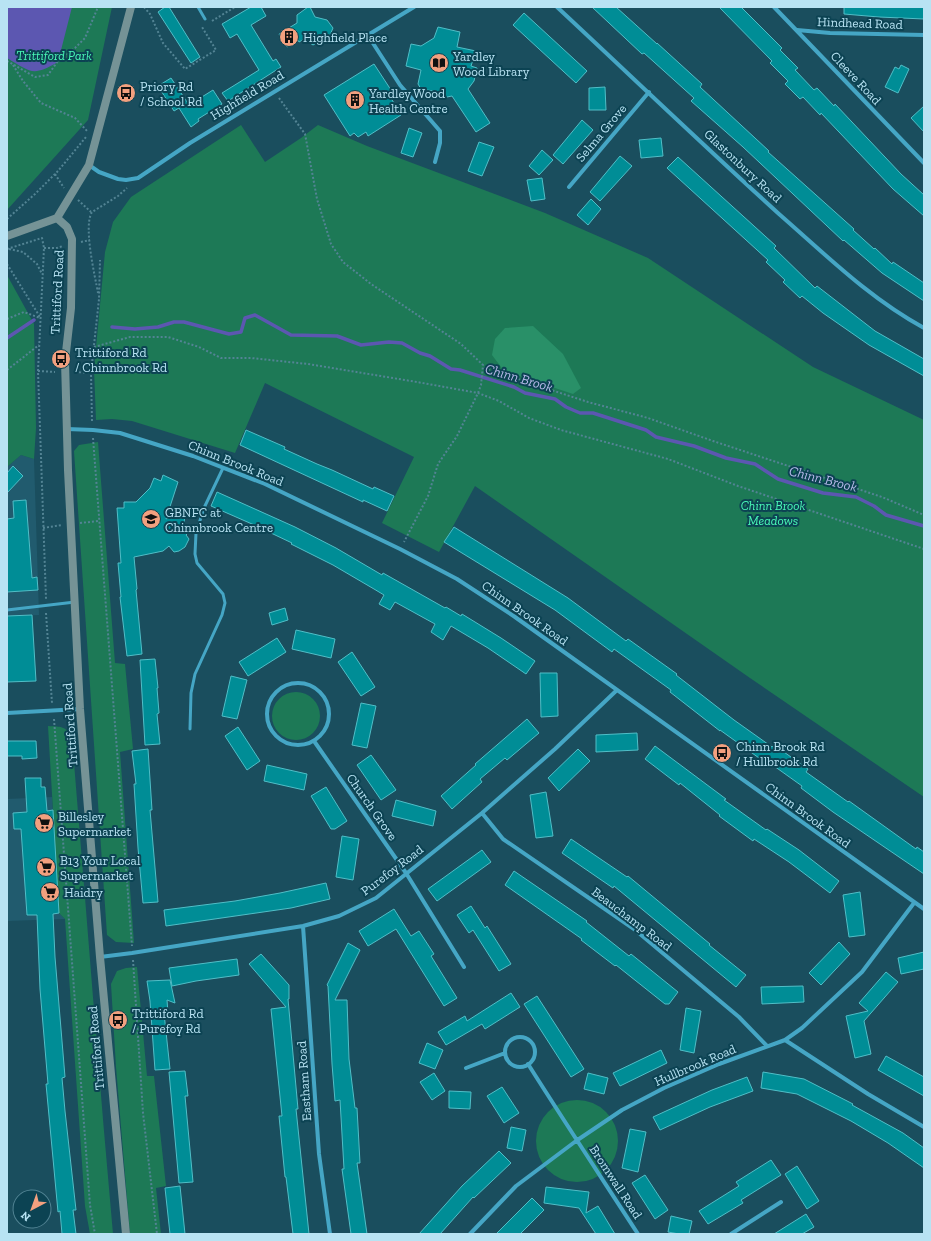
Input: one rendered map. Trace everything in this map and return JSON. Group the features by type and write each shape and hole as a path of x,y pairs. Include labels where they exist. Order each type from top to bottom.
{"street":[{"path":"7,236 57,218 89,165 132,7"},
{"name":"Highfield Road","path":"138,178 190,143 367,34 414,7"},
{"name":"Glastonbury Road","path":"557,7 751,188 858,284 902,316 924,328"},
{"name":"Cleeve Road","path":"774,7 924,163"},
{"name":"Hindhead Road","path":"796,30 830,34 924,35"},
{"path":"367,34 400,85 440,131 440,143 435,162"},
{"name":"Selma Grove","path":"569,187 649,92"},
{"path":"89,165 99,172 118,179 126,180 138,178"},
{"name":"Trittiford Road","path":"57,218 67,227 72,239 71,308 65,361 80,709 100,957 126,1234"},
{"name":"Chinn Brook Road","path":"67,429 120,433 193,456 265,484 400,549 457,579 509,613 924,909"},
{"path":"295,684 305,684 315,688 323,696 328,705 329,715 327,725 322,734 314,741 295,745 277,737 271,729 268,720 268,710 271,700 277,692 285,687 295,684"},
{"name":"Purefoy Road","path":"100,957 303,926 339,916 376,898 482,813 555,749 616,690"},
{"path":"7,713 80,709"},
{"name":"Church Grove","path":"314,741 406,873 464,967"},
{"name":"Beauchamp Road","path":"482,813 503,839 634,930 739,1017 767,1046"},
{"name":"Hullbrook Road","path":"470,1234 516,1186 576,1141 622,1110 664,1088 785,1040 802,1028 862,972 914,903"},
{"name":"Eastham Road","path":"303,926 319,1154 330,1234"},
{"path":"521,1037 526,1039 533,1046 534,1056 528,1064 524,1066 515,1066 508,1061 505,1053 508,1043 521,1037"},
{"path":"785,1040 868,1094 924,1127"},
{"path":"466,1068 480,1061 505,1053"},
{"name":"Bromwall Road","path":"528,1064 576,1141 638,1234"},
{"path":"731,1234 781,1202"}],"lane":[{"path":"198,7 205,19"},
{"path":"190,729 191,693 194,679 222,614 225,603 223,594 197,563 195,554 196,533 204,508 223,468"},
{"path":"7,610 75,602"}],"path":[{"path":"7,61 35,77 48,75 60,58 75,48 85,38 98,7"},
{"path":"144,7 150,14 164,43 185,69 216,50 202,27 235,7"},
{"path":"7,219 55,174 89,133 75,118 41,103 23,81 12,64"},
{"path":"275,92 304,134 320,207 331,244 342,262 371,284 461,344 483,365 484,368 588,402 648,418 882,497 924,515"},
{"path":"55,174 63,187 92,212"},
{"path":"99,299 90,240 89,221 92,212 118,196 138,178"},
{"path":"7,248 42,238 44,248 38,371 46,605 90,1205 95,1234"},
{"path":"44,248 57,248 72,244"},
{"path":"7,248 23,252 37,264 43,275"},
{"path":"100,260 99,299 91,373 92,430 143,1113 157,1234"},
{"path":"7,264 41,318"},
{"path":"7,319 24,312 41,318"},
{"path":"94,347 130,337 168,337 199,347 221,358 251,358 308,364 478,393 499,401 529,418 561,430 668,460 738,486 924,549"},
{"path":"7,370 40,345"},
{"path":"400,549 428,496 438,464 457,436 478,393 484,368"},
{"path":"38,371 91,373"}],"shaded area":[{"path":"7,7 72,7 58,62 42,70 32,71 21,67 7,58"},
{"path":"21,455 34,459 39,615 7,616 7,467"},
{"path":"52,797 59,913 65,919 7,921 7,799"}],"green space":[{"name":"Trittiford Park","path":"7,7 112,7 88,120 7,210"},
{"name":"Chinn Brook Meadows","path":"241,125 265,162 318,125 367,146 545,213 648,258 813,367 924,420 924,797 750,678 475,486 439,552 382,523 414,457 265,383 235,453 132,421 112,419 96,420 94,369 105,252 113,222 131,197"},
{"path":"7,275 34,324 36,428 34,459 21,455 7,467"},
{"path":"533,326 563,354 581,388 573,394 504,371 492,355 495,339 505,328"},
{"path":"98,442 115,663 125,664 133,749 120,752 134,943 116,942 107,935 74,451 79,445"},
{"path":"291,692 301,692 313,699 320,711 320,721 313,733 301,740 291,740 283,736 276,729 272,721 272,711 276,703 283,696"},
{"path":"48,726 65,729 68,731 72,739 113,1234 90,1234 85,1206 65,919 59,913"},
{"path":"137,967 147,1076 154,1076 166,1186 156,1188 161,1234 130,1234 116,1067 111,984 117,971"},
{"path":"577,1100 593,1103 606,1112 615,1125 618,1141 615,1157 606,1170 593,1179 577,1182 561,1179 548,1170 539,1157 536,1141 539,1125 548,1112 561,1103"}],"building":[{"path":"165,7 169,7 200,57 191,63 158,12"},
{"path":"251,7 261,7 266,16 251,25 273,61 276,59 281,67 228,101 222,93 259,70 237,34 230,38 222,24"},
{"path":"310,7 315,17 327,20 333,28 330,35 313,45 306,38 299,42 298,40 287,47 279,34 297,23 297,15"},
{"path":"592,7 616,7 657,43 702,84 700,87 769,151 768,152 854,229 853,230 874,249 875,248 892,264 893,262 924,283 924,301 882,273 844,240 843,241 743,147 691,101 694,98 644,53 642,54"},
{"path":"719,7 741,7 782,48 780,50 798,68 795,70 814,90 817,88 834,106 835,104 901,174 924,195 924,216 893,189 821,113 820,115 803,97 800,99 785,84 788,81 770,63 772,61"},
{"path":"844,7 924,7 924,19 844,14"},
{"path":"524,13 587,71 576,83 513,25"},
{"name":"Yardley Wood Library","path":"438,27 460,32 457,47 476,51 471,66 477,68 474,81 468,89 490,123 476,132 452,96 442,98 431,97 433,91 421,89 418,84 421,70 406,66 411,44 421,46 434,38"},
{"name":"Yardley Wood Health Centre","path":"374,64 391,90 388,93 401,115 368,136 366,132 358,137 354,133 350,136 324,95"},
{"path":"901,65 909,69 898,93 885,87 895,67 899,69"},
{"path":"171,78 189,105 213,90 222,104 198,119 199,121 191,127 179,108 174,111 158,86"},
{"path":"605,87 606,110 589,110 589,88"},
{"path":"924,106 924,132 911,118"},
{"path":"582,120 593,130 563,164 553,155"},
{"path":"409,128 422,133 413,157 401,153"},
{"path":"661,138 663,156 641,158 639,140"},
{"path":"479,142 494,147 482,176 468,171"},
{"path":"542,150 553,160 539,175 529,166"},
{"path":"620,156 632,166 600,201 590,192"},
{"path":"678,157 776,246 774,248 815,288 817,286 875,331 924,359 924,376 869,345 823,313 802,296 800,298 783,282 785,280 766,262 768,260 667,168"},
{"path":"542,178 545,199 531,201 527,180"},
{"path":"591,199 601,209 588,225 577,215"},
{"path":"246,430 285,447 284,449 373,489 374,487 394,496 387,511 363,500 363,502 240,445"},
{"path":"13,466 23,476 7,493 7,473"},
{"name":"GBNFC at Chinnbrook Centre","path":"163,475 178,482 166,519 182,510 185,515 184,523 191,530 186,535 189,539 185,547 179,551 174,552 169,546 163,551 134,557 142,654 127,656 120,597 118,563 121,563 117,508 124,508 124,502 136,502 150,488 154,478 161,481"},
{"path":"217,492 295,527 336,548 382,575 383,573 445,608 446,607 461,616 462,614 535,661 526,674 488,648 451,626 443,640 431,632 435,624 395,602 390,610 379,604 384,595 333,565 291,544 292,543 211,506"},
{"path":"26,500 32,578 37,577 38,590 7,592 7,519 14,518 13,501"},
{"path":"454,527 568,598 626,641 628,639 677,674 676,675 734,720 772,747 774,745 808,769 806,772 916,849 917,847 924,852 924,874 833,812 801,788 802,786 760,756 759,758 720,731 670,692 671,690 614,649 612,652 555,610 444,542"},
{"path":"285,608 288,620 272,625 269,613"},
{"path":"32,615 36,681 7,682 7,616"},
{"path":"296,630 335,639 331,658 292,649"},
{"path":"277,638 286,652 248,676 239,662"},
{"path":"352,652 375,687 361,696 338,662"},
{"path":"155,659 158,688 159,713 157,714 160,744 145,745 140,660"},
{"path":"540,673 557,673 558,716 541,717"},
{"path":"231,676 247,680 237,719 222,716"},
{"path":"361,703 376,706 367,748 352,745"},
{"path":"527,719 539,733 507,760 505,758 480,779 482,782 452,809 441,796"},
{"path":"238,727 260,761 247,770 225,736"},
{"path":"637,733 638,750 596,752 596,735"},
{"path":"7,741 36,741 37,758 22,759 22,756 7,756"},
{"path":"655,746 726,799 724,800 766,830 767,829 799,850 839,881 830,893 789,862 754,839 753,841 719,816 720,815 680,783 679,785 645,759"},
{"path":"148,749 152,810 150,810 158,902 143,903 134,784 136,784 132,751"},
{"path":"578,749 590,761 559,791 548,778"},
{"path":"371,755 396,790 381,800 357,765"},
{"path":"267,765 307,774 304,790 264,781"},
{"path":"25,778 41,778 41,787 45,787 47,811 53,810 59,913 53,914 55,957 65,1077 62,1078 76,1210 73,1210 76,1234 62,1234 60,1211 58,1212 46,1084 48,1084 40,989 37,915 27,915 21,829 14,829 13,813 27,812"},
{"path":"326,787 347,821 335,829 331,829 311,796"},
{"path":"546,792 553,836 536,838 530,795"},
{"path":"396,800 436,811 433,826 392,816"},
{"path":"342,836 359,839 353,880 336,877"},
{"path":"571,839 627,877 628,876 746,975 736,987 614,886 613,888 562,853"},
{"path":"482,850 491,862 437,901 428,889"},
{"path":"514,871 587,921 586,922 629,956 631,954 678,992 669,1004 665,1004 616,965 615,966 581,940 582,939 505,885"},
{"path":"326,883 330,899 291,908 166,926 164,910 235,901"},
{"path":"860,892 865,935 849,937 843,895"},
{"path":"471,906 485,928 487,926 511,964 499,971 473,930 469,933 457,915"},
{"path":"394,909 411,936 419,931 434,954 431,956 457,998 444,1006 396,929 368,946 359,931"},
{"path":"839,942 850,954 821,985 809,973"},
{"path":"348,943 360,950 335,1000 347,1000 349,1059 355,1108 357,1108 360,1163 357,1163 367,1234 351,1234 342,1169 344,1169 340,1100 335,1101 332,1064 327,985"},
{"path":"924,952 924,969 901,974 898,958"},
{"path":"261,954 289,985 288,999 298,1109 296,1109 309,1234 293,1234 285,1177 279,1116 282,1116 271,1009 286,1007 249,964"},
{"path":"237,959 239,975 172,986 169,968"},
{"path":"886,972 898,982 864,1021 871,1054 855,1058 846,1016 868,1011 859,1003"},
{"path":"170,980 175,1003 167,1000 168,1013 164,1013 170,1069 155,1070 147,981"},
{"path":"803,986 804,1002 762,1004 761,987"},
{"path":"511,993 520,1007 485,1029 482,1024 446,1045 438,1032 465,1016 467,1021"},
{"path":"537,996 584,1069 571,1077 524,1004"},
{"path":"686,1008 701,1011 694,1053 680,1050"},
{"path":"427,1043 443,1050 435,1069 419,1063"},
{"path":"661,1050 667,1063 620,1086 613,1073"},
{"path":"886,1056 924,1077 924,1096 878,1070"},
{"path":"185,1071 188,1096 185,1096 193,1182 179,1183 169,1072"},
{"path":"763,1072 804,1079 853,1104 852,1105 903,1133 924,1148 924,1168 888,1143 851,1121 797,1094 761,1088"},
{"path":"434,1073 445,1091 432,1100 420,1082"},
{"path":"588,1073 608,1078 604,1094 584,1089"},
{"path":"747,1077 753,1091 710,1107 660,1130 653,1117 712,1090"},
{"path":"502,1087 519,1113 504,1123 487,1096"},
{"path":"449,1091 471,1092 470,1109 449,1108"},
{"path":"511,1127 526,1130 522,1151 507,1148"},
{"path":"630,1129 646,1132 638,1172 622,1168"},
{"path":"499,1151 511,1163 474,1198 473,1197 440,1234 419,1234 462,1186"},
{"path":"771,1160 781,1175 741,1200 743,1203 708,1224 699,1211 739,1186 736,1182"},
{"path":"797,1166 819,1201 807,1209 785,1174"},
{"path":"645,1175 668,1210 655,1219 632,1183"},
{"path":"180,1186 185,1234 170,1234 165,1188"},
{"path":"546,1187 589,1192 586,1213 598,1206 615,1234 596,1234 579,1208 544,1203"},
{"path":"532,1198 544,1210 520,1234 496,1234"},
{"path":"806,1214 814,1227 802,1234 774,1234"},
{"path":"671,1216 692,1221 689,1234 668,1232"}],"waterway":[{"name":"Chinn Brook","path":"112,327 135,329 158,327 174,322 184,322 229,334 241,332 245,318 255,315 291,335 337,336 361,345 389,342 402,343 420,353 430,356 451,369 460,370 514,387 525,393 555,399 566,407 580,413 593,413 646,430 656,437 694,446 726,458 755,464 778,479 823,493 856,497 874,506 886,515 924,526"},
{"name":"Chinn Brook","path":"7,338 34,320"}],"place":[{"name":"Highfield Place","path":"289,37"},
{"name":"Yardley Wood Library","path":"439,63"},
{"name":"Priory Rd / School Rd","path":"126,93"},
{"name":"Yardley Wood Health Centre","path":"355,100"},
{"name":"Trittiford Rd / Chinnbrook Rd","path":"61,359"},
{"name":"GBNFC at Chinnbrook Centre","path":"151,519"},
{"name":"Chinn Brook Rd / Hullbrook Rd","path":"722,753"},
{"name":"Billesley Supermarket","path":"44,823"},
{"name":"B13 Your Local Supermarket","path":"46,867"},
{"name":"Haidry","path":"50,892"},
{"name":"Trittiford Rd / Purefoy Rd","path":"118,1020"}]}
